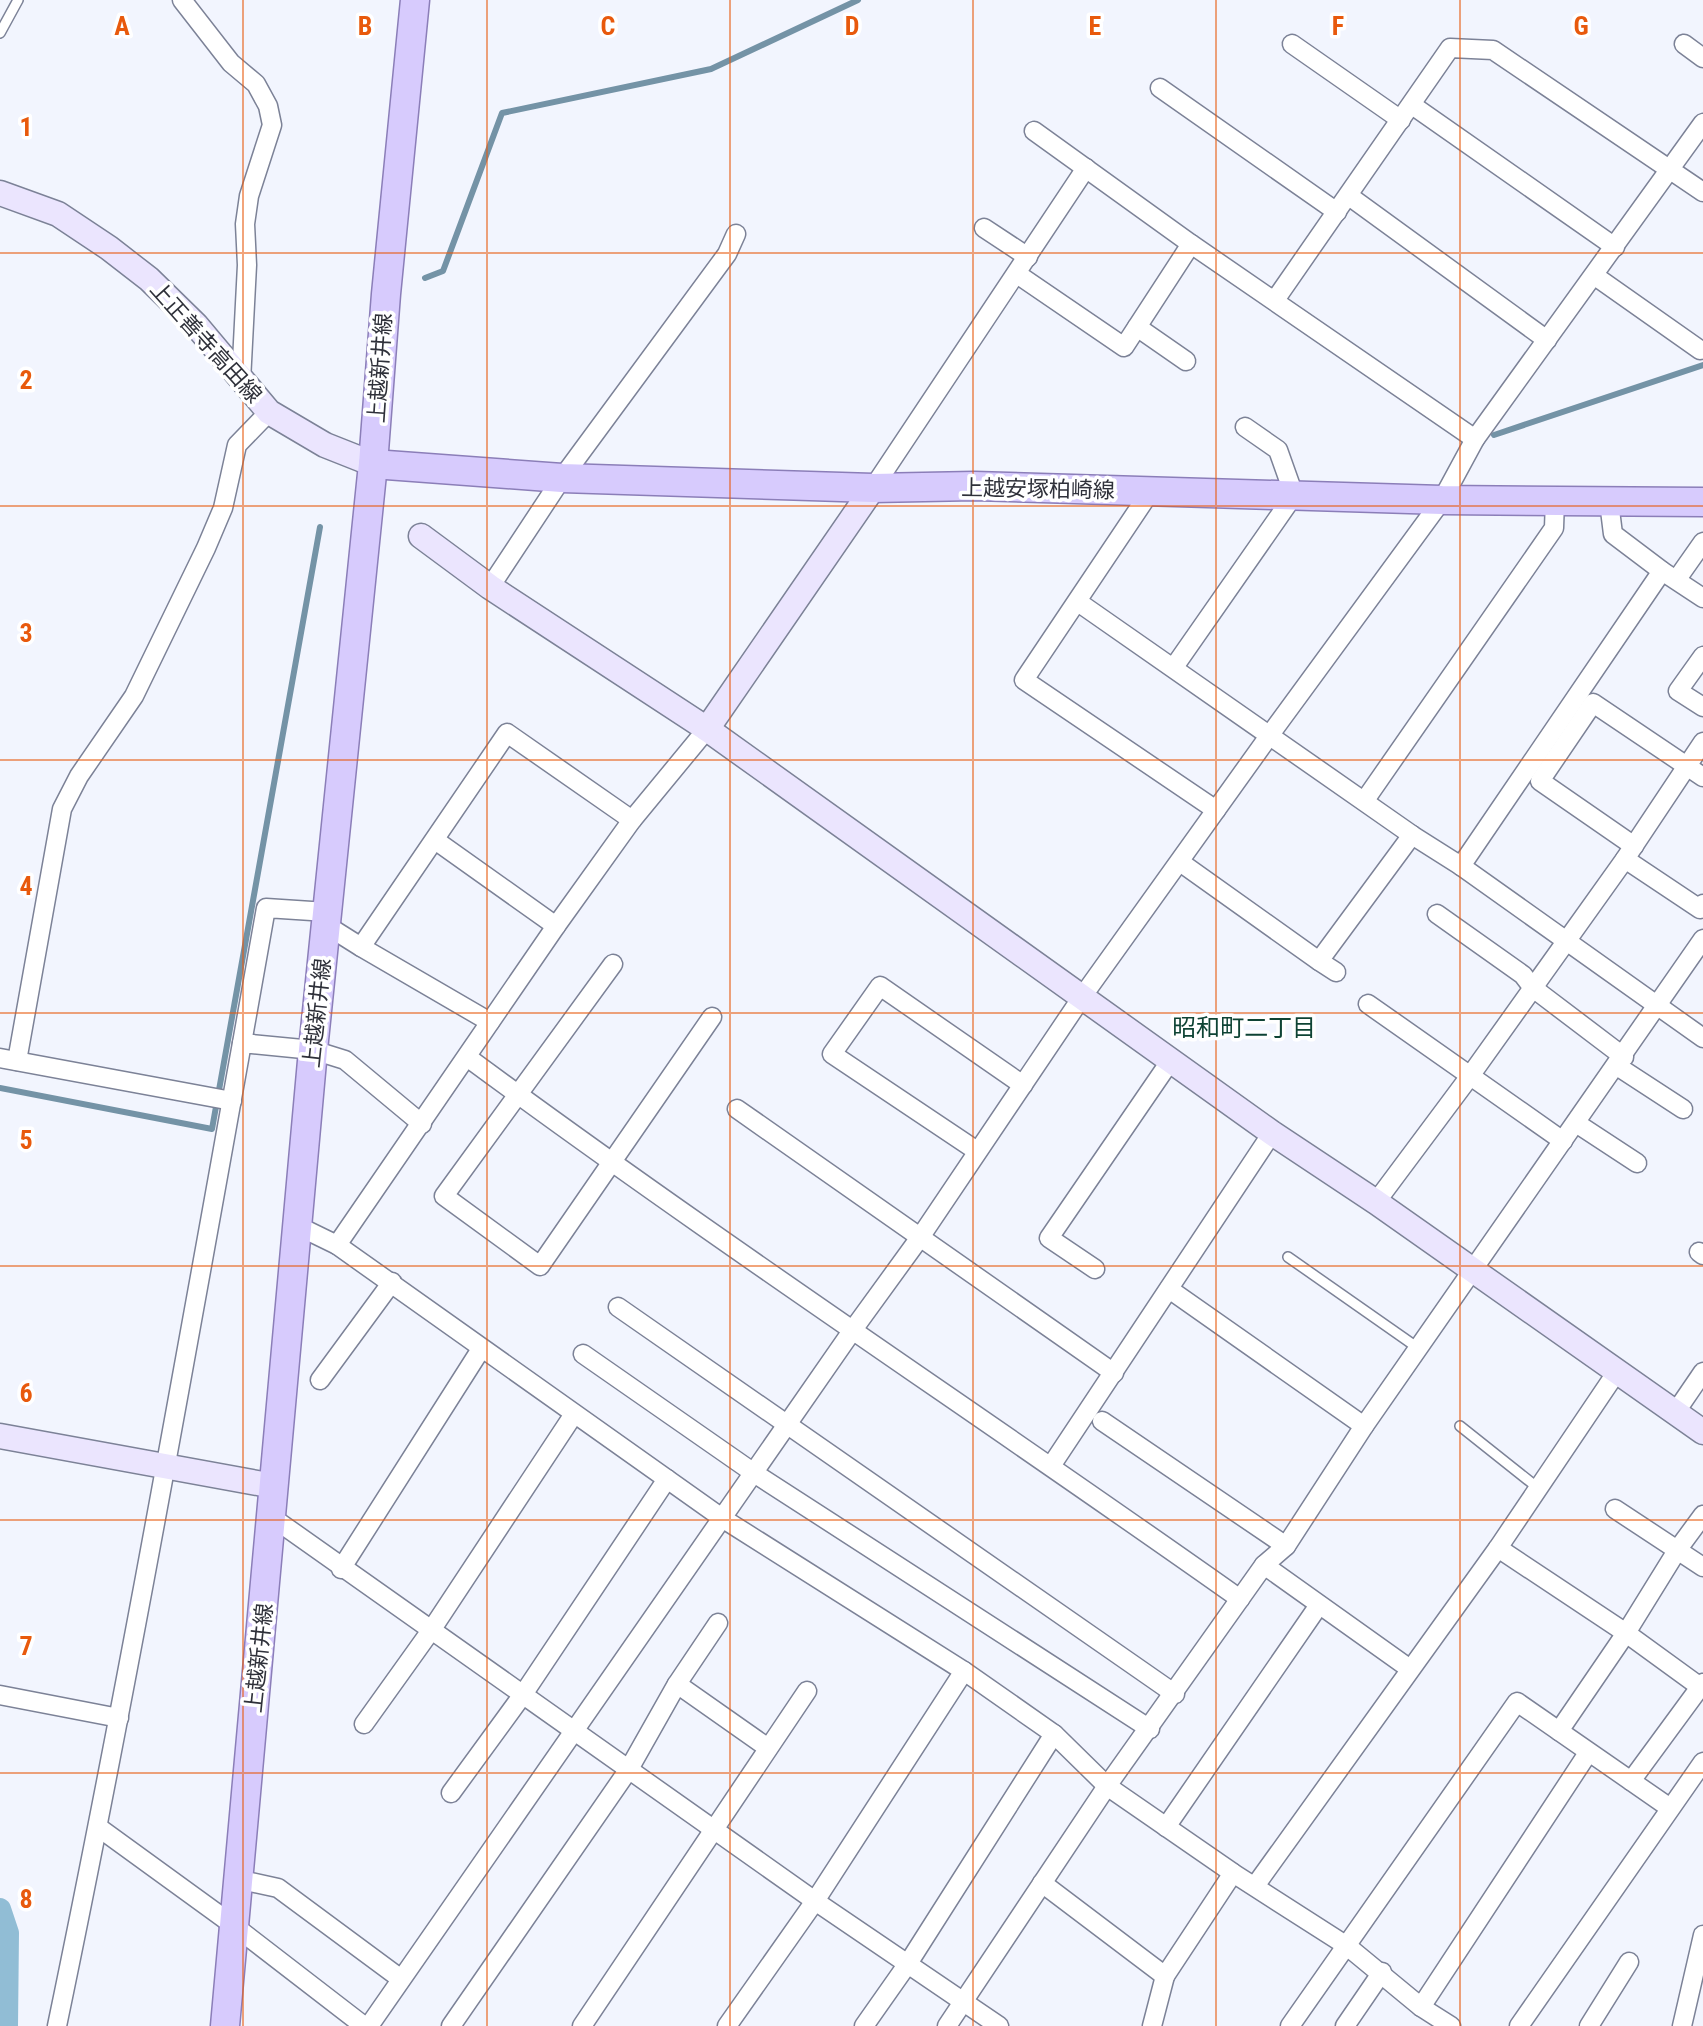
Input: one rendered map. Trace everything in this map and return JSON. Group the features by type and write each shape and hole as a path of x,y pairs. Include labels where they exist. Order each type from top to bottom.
{"main road":[{"name":"上越新井線","path":"225,2026 313,1050 373,464 415,0"},
{"name":"上越安塚柏崎線","path":"373,464 562,478 873,488 974,486 1442,500 1703,502"}],"street":[{"path":"182,0 231,63 256,84 268,106 272,125 249,196 245,224 247,265 241,381"},
{"path":"1292,44 1406,112 1615,247"},
{"path":"1684,44 1703,58"},
{"path":"1275,300 1450,48 1493,50 1703,192"},
{"path":"1160,88 1337,212"},
{"path":"98,1827 367,2026 921,1236 1082,997 1442,500 1475,439 1703,123"},
{"path":"1034,131 1191,244 1475,439"},
{"path":"337,1245 632,820 707,729 873,488 1086,168"},
{"name":"上正善寺高田線","path":"0,193 58,214 149,279 196,325 269,412 325,445 373,464"},
{"path":"1349,196 1547,340"},
{"path":"984,228 1028,257"},
{"path":"490,587 562,478 727,254 736,234"},
{"path":"1017,274 1124,347 1191,244"},
{"path":"1595,276 1700,350"},
{"path":"1137,327 1186,361"},
{"path":"232,1101 9,1060 62,809 79,776 134,696 206,548 223,508 237,445 269,412"},
{"path":"1174,667 1294,495 1278,450 1245,427"},
{"path":"1150,492 1024,680 1216,810"},
{"path":"1365,800 1554,528 1555,500"},
{"path":"1609,502 1613,534 1703,598"},
{"path":"421,536 490,587 707,729 1272,1133 1376,1202 1703,1432"},
{"path":"1461,866 1670,575 1703,542"},
{"path":"1078,602 1461,866 1703,1038"},
{"path":"1703,656 1678,691 1703,707"},
{"path":"1703,777 1593,703 1540,781 1700,909 1703,904"},
{"path":"361,947 507,733 632,820"},
{"path":"1376,1202 1630,853 1703,742"},
{"path":"1319,961 1412,835"},
{"path":"435,840 556,926"},
{"path":"1180,862 1336,972"},
{"path":"57,2026 167,1466 266,908 326,919 361,947 490,1022"},
{"path":"1437,914 1523,975 1533,988 1620,1061 1683,1109"},
{"path":"947,2026 1107,1786 1264,1565 1286,1546 1364,1426 1703,939"},
{"path":"613,964 444,1196 540,1266 712,1017"},
{"path":"977,1151 832,1054 880,986 1023,1085"},
{"path":"1368,1004 1563,1141"},
{"path":"242,1043 313,1050 345,1060 422,1124"},
{"path":"467,1057 611,1163 1240,1599"},
{"path":"1095,1269 1049,1238 1171,1060"},
{"path":"737,1109 1114,1373"},
{"path":"1576,1123 1637,1163"},
{"path":"1051,1466 1272,1133"},
{"path":"298,1226 337,1245 392,1282 481,1349 722,1518 964,1671 1054,1734 1107,1786 1233,1873 1347,1946 1446,2025"},
{"path":"320,1380 392,1282"},
{"path":"1169,1289 1364,1426"},
{"path":"618,1307 1175,1694"},
{"path":"341,1569 481,1349"},
{"path":"583,1354 754,1473 1150,1729"},
{"path":"1675,1413 1703,1372"},
{"path":"1255,1886 1498,1548 1616,1373"},
{"path":"364,1724 432,1629 574,1414"},
{"path":"1102,1421 1286,1546"},
{"path":"0,1436 274,1486"},
{"path":"451,1793 524,1693 667,1479"},
{"path":"1615,1509 1703,1567"},
{"path":"1559,1731 1703,1515"},
{"path":"273,1518 341,1569 524,1693 815,1901 999,2026"},
{"path":"1498,1548 1702,1687 1631,1781"},
{"path":"1264,1565 1410,1669"},
{"path":"1166,1827 1319,1605"},
{"path":"451,2026 629,1769 677,1684 718,1623"},
{"path":"727,2026 815,1901 964,1671"},
{"path":"677,1684 768,1748"},
{"path":"582,2026 807,1691"},
{"path":"0,1695 119,1718"},
{"path":"1290,2026 1517,1702 1670,1808"},
{"path":"864,2026 909,1962 1054,1734"},
{"path":"1421,2007 1588,1753"},
{"path":"1519,2026 1703,1762"},
{"path":"1152,2026 1165,1976 1233,1873"},
{"path":"237,1879 278,1888 401,1979"},
{"path":"1042,1883 1165,1976"},
{"path":"1682,2026 1703,1935"},
{"path":"1589,2026 1629,1962"},
{"path":"1345,2026 1382,1972"}],"lane":[{"path":"0,33 18,0"},
{"path":"1288,1257 1418,1348"},
{"path":"1460,1426 1538,1488"}],"waterway":[{"path":"425,278 443,271 502,113 711,69 858,0"},
{"path":"1494,435 1703,365"},
{"path":"0,1088 212,1129 320,527"},
{"path":"0,1909 8,1933 7,2026"}],"district":[{"name":"昭和町二丁目","path":"1244,1028"}]}
